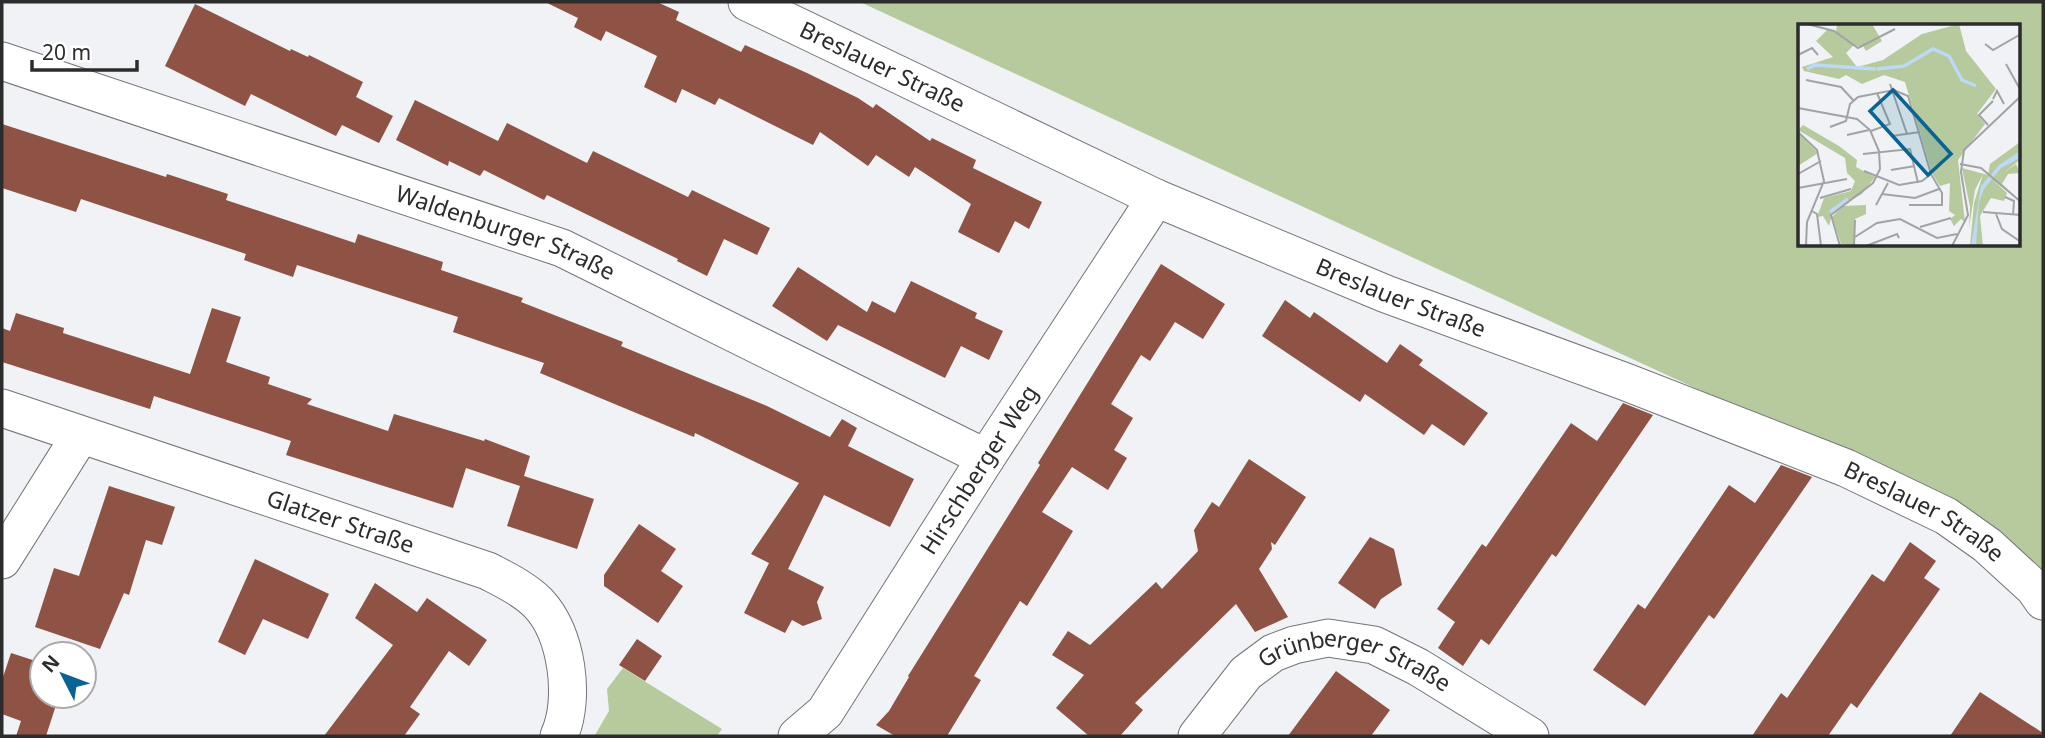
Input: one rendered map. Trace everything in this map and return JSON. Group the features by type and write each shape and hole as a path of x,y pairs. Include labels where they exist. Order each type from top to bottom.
{"street":[{"name":"Breslauer Straße","path":"747,2 1156,198 1386,294 1626,382 1846,468 1945,516 1987,545 2034,589 2043,601"},
{"name":"Waldenburger Straße","path":"2,61 562,248 986,458"},
{"name":"Hirschberger Weg","path":"797,736 825,712 986,458 1156,198"},
{"name":"Glatzer Straße","path":"2,408 488,571 515,586 539,604 564,652 568,689 562,728 558,736"},
{"path":"2,560 80,436"},
{"name":"Grünberger Straße","path":"1197,736 1221,703 1255,666 1273,653 1294,645 1328,638 1374,645 1418,667 1530,736"}],"green space":[{"path":"860,2 2043,2 2043,578 1954,500 1799,429 1721,400"},
{"path":"623,668 722,729 717,736 595,735 609,711 607,689"}],"building":[{"path":"545,2 657,2 679,12 676,20 741,52 745,45 858,98 873,108 876,104 930,141 932,138 976,160 973,168 1042,202 1029,229 1015,221 999,253 958,232 971,204 915,167 909,177 876,155 868,166 820,132 813,145 719,98 715,105 682,89 676,103 644,87 657,56 606,31 601,41 574,27 578,18"},
{"path":"195,4 290,51 291,49 308,57 309,55 363,82 356,97 393,116 379,143 342,125 336,136 251,94 245,106 165,66"},
{"path":"415,100 498,141 507,123 587,163 593,151 688,197 692,190 770,228 757,255 724,239 707,276 547,195 544,200 484,170 480,176 449,161 448,166 396,140"},
{"path":"2,124 166,177 167,174 228,194 226,200 355,243 358,234 443,262 441,270 523,298 521,302 623,342 621,346 767,406 830,437 842,419 857,428 848,446 914,479 890,527 824,495 788,569 824,587 817,602 822,619 803,626 792,620 785,633 744,613 769,563 751,554 799,483 695,433 694,437 540,373 544,363 453,332 458,317 297,265 293,277 244,260 246,254 81,199 76,212 2,188"},
{"path":"1161,264 1225,304 1203,339 1175,322 1150,361 1141,355 1111,404 1133,418 1114,450 1127,458 1108,490 1072,467 1042,512 1073,531 1027,606 1020,601 974,676 981,680 947,736 895,736 876,725 889,711"},
{"path":"798,267 867,312 872,301 895,313 911,281 977,313 975,318 1003,331 989,360 961,346 945,378 838,325 827,341 772,306"},
{"path":"1285,300 1310,318 1314,312 1387,363 1400,344 1423,360 1419,365 1488,413 1464,446 1432,424 1424,435 1365,394 1360,402 1262,336"},
{"path":"212,308 241,317 226,362 270,377 268,384 312,399 307,404 388,431 394,414 484,441 485,439 530,456 524,476 594,499 577,549 507,526 520,486 466,468 453,508 286,455 291,441 154,396 150,409 2,362 2,328 10,331 16,313 64,328 63,333 190,374"},
{"path":"1623,403 1653,415 1556,557 1552,554 1489,645 1481,639 1463,666 1438,648 1455,622 1437,609 1482,544 1486,547 1571,423 1597,441"},
{"path":"1249,459 1306,497 1275,545 1271,542 1272,549 1259,569 1288,617 1255,632 1236,604 1135,703 1143,710 1120,736 1089,736 1056,708 1084,675 1052,655 1068,631 1090,645 1156,582 1162,589 1198,551 1194,530 1212,502 1219,507"},
{"path":"1781,465 1812,477 1714,619 1709,615 1645,706 1593,670 1638,604 1645,609 1729,485 1755,503"},
{"path":"109,486 175,507 162,545 146,540 129,595 124,593 100,649 98,640 73,640 35,627 54,568 79,576"},
{"path":"639,524 676,549 661,571 683,586 658,623 604,586 604,575"},
{"path":"1370,537 1394,549 1402,585 1381,599 1375,609 1338,583"},
{"path":"1910,542 1936,561 1924,578 1940,589 1857,708 1851,703 1828,736 1752,736 1781,693 1787,698 1872,574 1884,582"},
{"path":"255,559 329,594 308,639 263,619 245,655 218,642"},
{"path":"375,583 417,612 427,598 487,640 469,666 449,651 410,707 420,714 404,736 324,736 393,645 355,618"},
{"path":"637,639 662,656 645,681 619,665"},
{"path":"11,653 28,658 28,710 54,710 46,736 16,736 21,721 2,714 2,680"},
{"path":"1336,671 1390,710 1371,736 1288,736"},
{"path":"1980,692 2043,733 2043,736 1950,736"}]}
